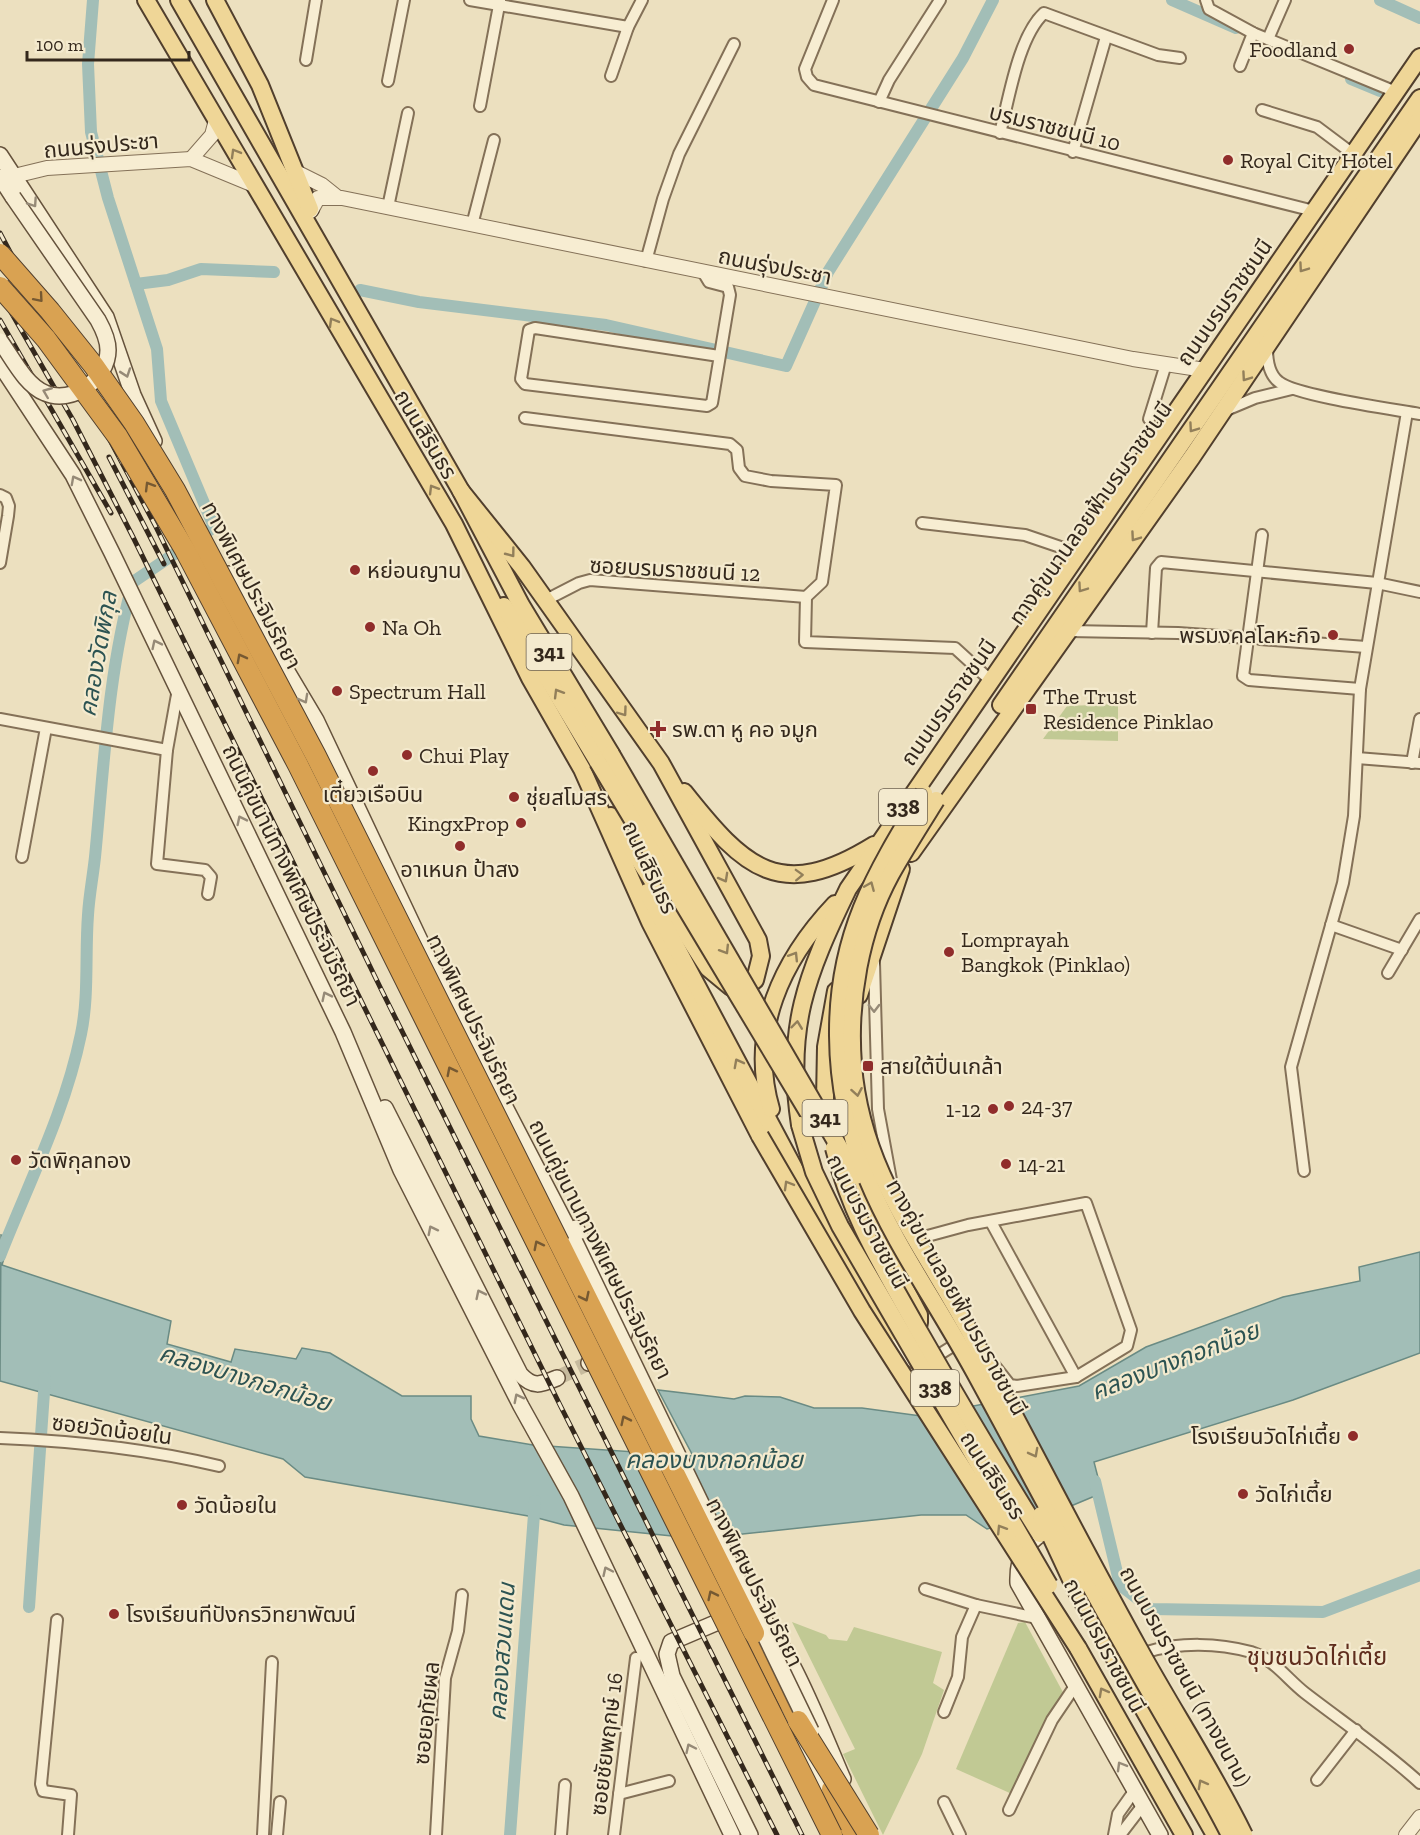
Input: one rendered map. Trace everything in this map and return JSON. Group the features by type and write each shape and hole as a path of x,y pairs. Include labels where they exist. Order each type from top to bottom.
{"highway":[{"name":"ทางพิเศษประจิมรัถยา","path":"0,254 94,366 134,423 175,490 316,756 855,1835"},
{"name":"ทางพิเศษประจิมรัถยา","path":"0,287 46,339 118,437 185,550 298,765 832,1835"},
{"path":"798,1721 869,1835"}],"main road":[{"name":"ถนนสิรินธร","path":"146,0 454,524 530,678 582,769 650,922 760,1136 862,1311 1078,1648"},
{"name":"ถนนสิรินธร","path":"179,0 461,491 605,758 668,855 818,1106 1028,1488 1076,1590"},
{"path":"204,0 279,134"},
{"path":"215,0 255,76 296,172 326,253"},
{"name":"ถนนบรมราชชนนี","path":"1184,1835 1078,1648 1029,1548 840,1226 814,1172 800,1125 794,1072 801,998 820,946 848,890 880,841 1420,57"},
{"name":"ทางคู่ขนานลอยฟ้าบรมราชชนนี","path":"1229,1835 952,1332 887,1225 866,1182 855,1148 842,1088 838,1035 846,957 853,930 879,867 931,783 1420,74"},
{"name":"ทางคู่ขนานลอยฟ้าบรมราชชนนี","path":"1246,1835 1139,1649 965,1324 899,1214 879,1173 869,1145 856,1088 852,1043 854,998 864,946 879,899 890,875 936,800 1420,98"},
{"name":"ถนนบรมราชชนนี","path":"1215,1835 1076,1590 939,1365 861,1228 841,1176 825,1100 829,1020 841,975 862,932 901,869 984,747 1069,631 1267,348 1420,119"},
{"name":"ถนนคู่ขนานทางพิเศษประจิมรัถยา","path":"0,155 7,176 106,317 133,395 151,436 209,541 316,720 433,968 575,1242 833,1777 855,1835"},
{"path":"0,341 30,382 43,393 53,396 84,389 103,370 108,350 104,331 98,320 13,197 7,176"},
{"path":"0,350 14,385"},
{"name":"ถนนคู่ขนานทางพิเศษประจิมรัถยา","path":"0,364 73,475 343,1032 402,1170 571,1496 732,1835"},
{"path":"461,491 546,600 661,763 725,842 768,870 793,875 827,870 844,863 880,841"},
{"path":"454,524 605,758 690,918 849,1180 887,1225"},
{"path":"582,769 708,968 721,982 730,987 747,987 755,980 759,972 761,956 758,940 661,763"},
{"path":"582,769 778,1132 812,1202 887,1331 909,1333 919,1323 919,1316 877,1235 849,1168 837,1102 847,1033 901,869"},
{"path":"778,1132 762,1068 762,1043 768,1013 787,969 803,942 848,890"},
{"path":"433,968 486,1052 625,1326 626,1336 622,1344 589,1363"},
{"path":"343,1032 415,1164 520,1374 528,1384 538,1386 557,1378"},
{"name":"ถนนบรมราชชนนี (ทางขนาน)","path":"1036,1618 1018,1583 1017,1570 1022,1554 1040,1533 1070,1527 1084,1540 1246,1835"},
{"path":"750,1835 676,1686 667,1654 671,1642 720,1619 748,1611 761,1617 772,1630 790,1665 842,1778 860,1835"},
{"path":"1036,1618 1160,1835"},
{"path":"759,1835 674,1660 673,1653 677,1648 728,1623 737,1624 743,1628 751,1642 842,1835"},
{"path":"1205,1818 1229,1835"}],"street":[{"path":"306,60 316,0"},
{"path":"388,81 404,0"},
{"path":"470,0 499,3 628,27"},
{"path":"611,76 628,27 642,0"},
{"name":"บรมราชชนนี 10","path":"833,0 807,60 805,69 807,77 814,85 1314,211"},
{"path":"879,102 889,80 940,0"},
{"path":"1206,0 1209,9 1253,33 1396,92"},
{"path":"1268,39 1285,0"},
{"path":"480,106 499,3"},
{"path":"1000,133 1018,64 1042,15 1050,13 1106,37 1167,58 1180,58"},
{"path":"1240,66 1253,33"},
{"path":"1073,152 1106,37"},
{"path":"646,261 679,154 734,44"},
{"path":"1262,110 1317,127 1353,154"},
{"path":"388,207 408,113"},
{"name":"ถนนรุ่งประชา","path":"191,159 212,135 216,120"},
{"path":"472,225 494,140"},
{"name":"ถนนรุ่งประชา","path":"7,176 46,168 191,159 254,185"},
{"name":"ถนนรุ่งประชา","path":"296,172 322,185 338,197 646,261 1205,370"},
{"path":"311,211 318,198 338,197"},
{"path":"703,272 709,282 730,289 729,312 712,403 707,406 525,384 521,379 529,330 535,328 719,356"},
{"path":"1267,348 1267,360 1274,377 1292,389 1420,414"},
{"path":"1149,419 1166,364"},
{"path":"1222,412 1255,398 1292,389"},
{"path":"1304,1171 1291,1067 1343,883 1354,816 1359,689 1407,412"},
{"path":"525,418 730,444 737,450 739,468 745,476 836,485 822,582 806,597 806,642 955,648 990,680"},
{"path":"0,495 6,498 9,506 0,563"},
{"path":"922,523 1025,536 1078,553"},
{"path":"1262,535 1243,672 1249,680 1359,689"},
{"path":"1152,633 1156,568 1161,562 1377,583 1420,592"},
{"name":"ซอยบรมราชชนนี 12","path":"546,600 579,583 590,580 806,597"},
{"path":"1069,631 1248,638"},
{"path":"1260,639 1366,647"},
{"path":"178,689 167,750 158,864 206,870 211,877 208,894"},
{"path":"0,719 167,750"},
{"path":"1357,758 1416,763 1420,719"},
{"path":"22,857 46,728"},
{"path":"1388,972 1420,919"},
{"path":"1331,925 1402,950"},
{"path":"873,950 876,1078 882,1140 889,1172 900,1204 984,1348 1010,1385 1076,1377 1127,1346 1131,1330 1086,1203 920,1238"},
{"path":"991,1222 1076,1377"},
{"path":"887,1331 910,1363 918,1364 928,1362 956,1344 966,1316"},
{"path":"956,1344 984,1348"},
{"name":"ซอยวัดน้อยใน","path":"0,1438 138,1451 177,1456 219,1466"},
{"path":"925,1589 976,1605 1036,1618"},
{"name":"ซอยอุทัยผล","path":"436,1835 445,1678 458,1630 462,1595"},
{"path":"944,1712 958,1677 962,1637 976,1605"},
{"path":"57,1620 41,1784 44,1791 71,1796 68,1835"},
{"path":"1147,1652 1182,1644 1253,1652 1283,1670 1304,1692 1356,1730 1420,1783"},
{"name":"ซอยชัยพฤกษ์ 16","path":"614,1835 636,1658"},
{"path":"263,1835 272,1662"},
{"path":"1009,1810 1052,1720 1075,1686"},
{"path":"1317,1780 1356,1730"},
{"path":"619,1794 669,1781"},
{"path":"561,1835 565,1785"},
{"path":"1114,1835 1118,1814 1135,1790"},
{"path":"277,1835 280,1802"},
{"path":"944,1802 960,1835"},
{"path":"1120,1835 1143,1805"},
{"path":"1406,1835 1420,1817"}],"green space":[{"path":"1118,704 1118,741 1043,739 1067,706"},
{"path":"792,1622 826,1635 829,1639 847,1641 854,1627 942,1652 933,1683 944,1690 922,1754 883,1835 843,1754 855,1749"},
{"path":"1025,1622 1065,1696 1012,1794 956,1769 1018,1623"}],"water":[{"name":"คลองบางกอกน้อย","path":"1,1235 10,1238 2,1265 171,1321 167,1344 231,1362 235,1349 296,1359 302,1348 330,1353 402,1396 471,1396 471,1419 479,1436 533,1445 693,1456 658,1390 734,1399 745,1396 780,1397 814,1408 862,1408 921,1416 1079,1386 1146,1347 1283,1297 1360,1281 1359,1267 1420,1252 1420,1353 1293,1400 1094,1462 1102,1493 1071,1506 987,1529 966,1515 921,1515 733,1535 682,1537 564,1525 534,1517 305,1477 283,1459 0,1381"}],"waterway":[{"name":"คลองวัดพิกุล","path":"0,1256 56,1119 81,1034 86,990 87,930 108,718 118,650 133,582 214,527 161,401 157,349 108,198 91,132 88,64 93,0"},
{"path":"360,290 419,302 606,325 786,366 828,272 963,58 993,0"},
{"path":"1172,0 1236,28"},
{"name":"คลองวัดพิกุล","path":"1380,0 1420,18"},
{"path":"1351,79 1380,91"},
{"path":"136,284 168,280 201,269 274,272"},
{"path":"29,1607 45,1378"},
{"path":"1095,1481 1120,1585 1151,1609 1323,1612 1420,1575"},
{"name":"คลองสวนแดน","path":"510,1835 535,1501"}],"tunnel":[{"path":"557,1378 589,1363"}],"railway":[{"path":"0,233 155,525 382,991 802,1835"},
{"path":"0,293 73,420 133,537 560,1405 777,1835"},
{"path":"0,320 111,513"},
{"path":"109,457 164,564"}],"place":[{"name":"Foodland","path":"1349,49"},
{"name":"Royal City Hotel","path":"1228,160"},
{"name":"หย่อนญาน","path":"355,570"},
{"name":"Na Oh","path":"370,627"},
{"name":"พรมงคลโลหะกิจ","path":"1333,635"},
{"name":"Spectrum Hall","path":"337,691"},
{"name":"The Trust Residence Pinklao","path":"1031,709"},
{"name":"รพ.ตา หู คอ จมูก","path":"658,729"},
{"name":"Chui Play","path":"407,755"},
{"name":"เตี๋ยวเรือบิน","path":"373,771"},
{"name":"ชุ่ยสโมสร","path":"514,797"},
{"name":"KingxProp","path":"521,823"},
{"name":"อาเหนก ป้าสง","path":"460,846"},
{"name":"Lomprayah Bangkok (Pinklao)","path":"949,952"},
{"name":"สายใต้ปิ่นเกล้า","path":"868,1066"},
{"name":"24-37","path":"1009,1106"},
{"name":"1-12","path":"993,1109"},
{"name":"วัดพิกุลทอง","path":"16,1160"},
{"name":"14-21","path":"1006,1164"},
{"name":"โรงเรียนวัดไก่เตี้ย","path":"1353,1436"},
{"name":"วัดไก่เตี้ย","path":"1243,1494"},
{"name":"วัดน้อยใน","path":"182,1505"},
{"name":"โรงเรียนทีปังกรวิทยาพัฒน์","path":"114,1614"}],"district":[{"name":"ชุมชนวัดไก่เตี้ย","path":"1317,1657"}]}
